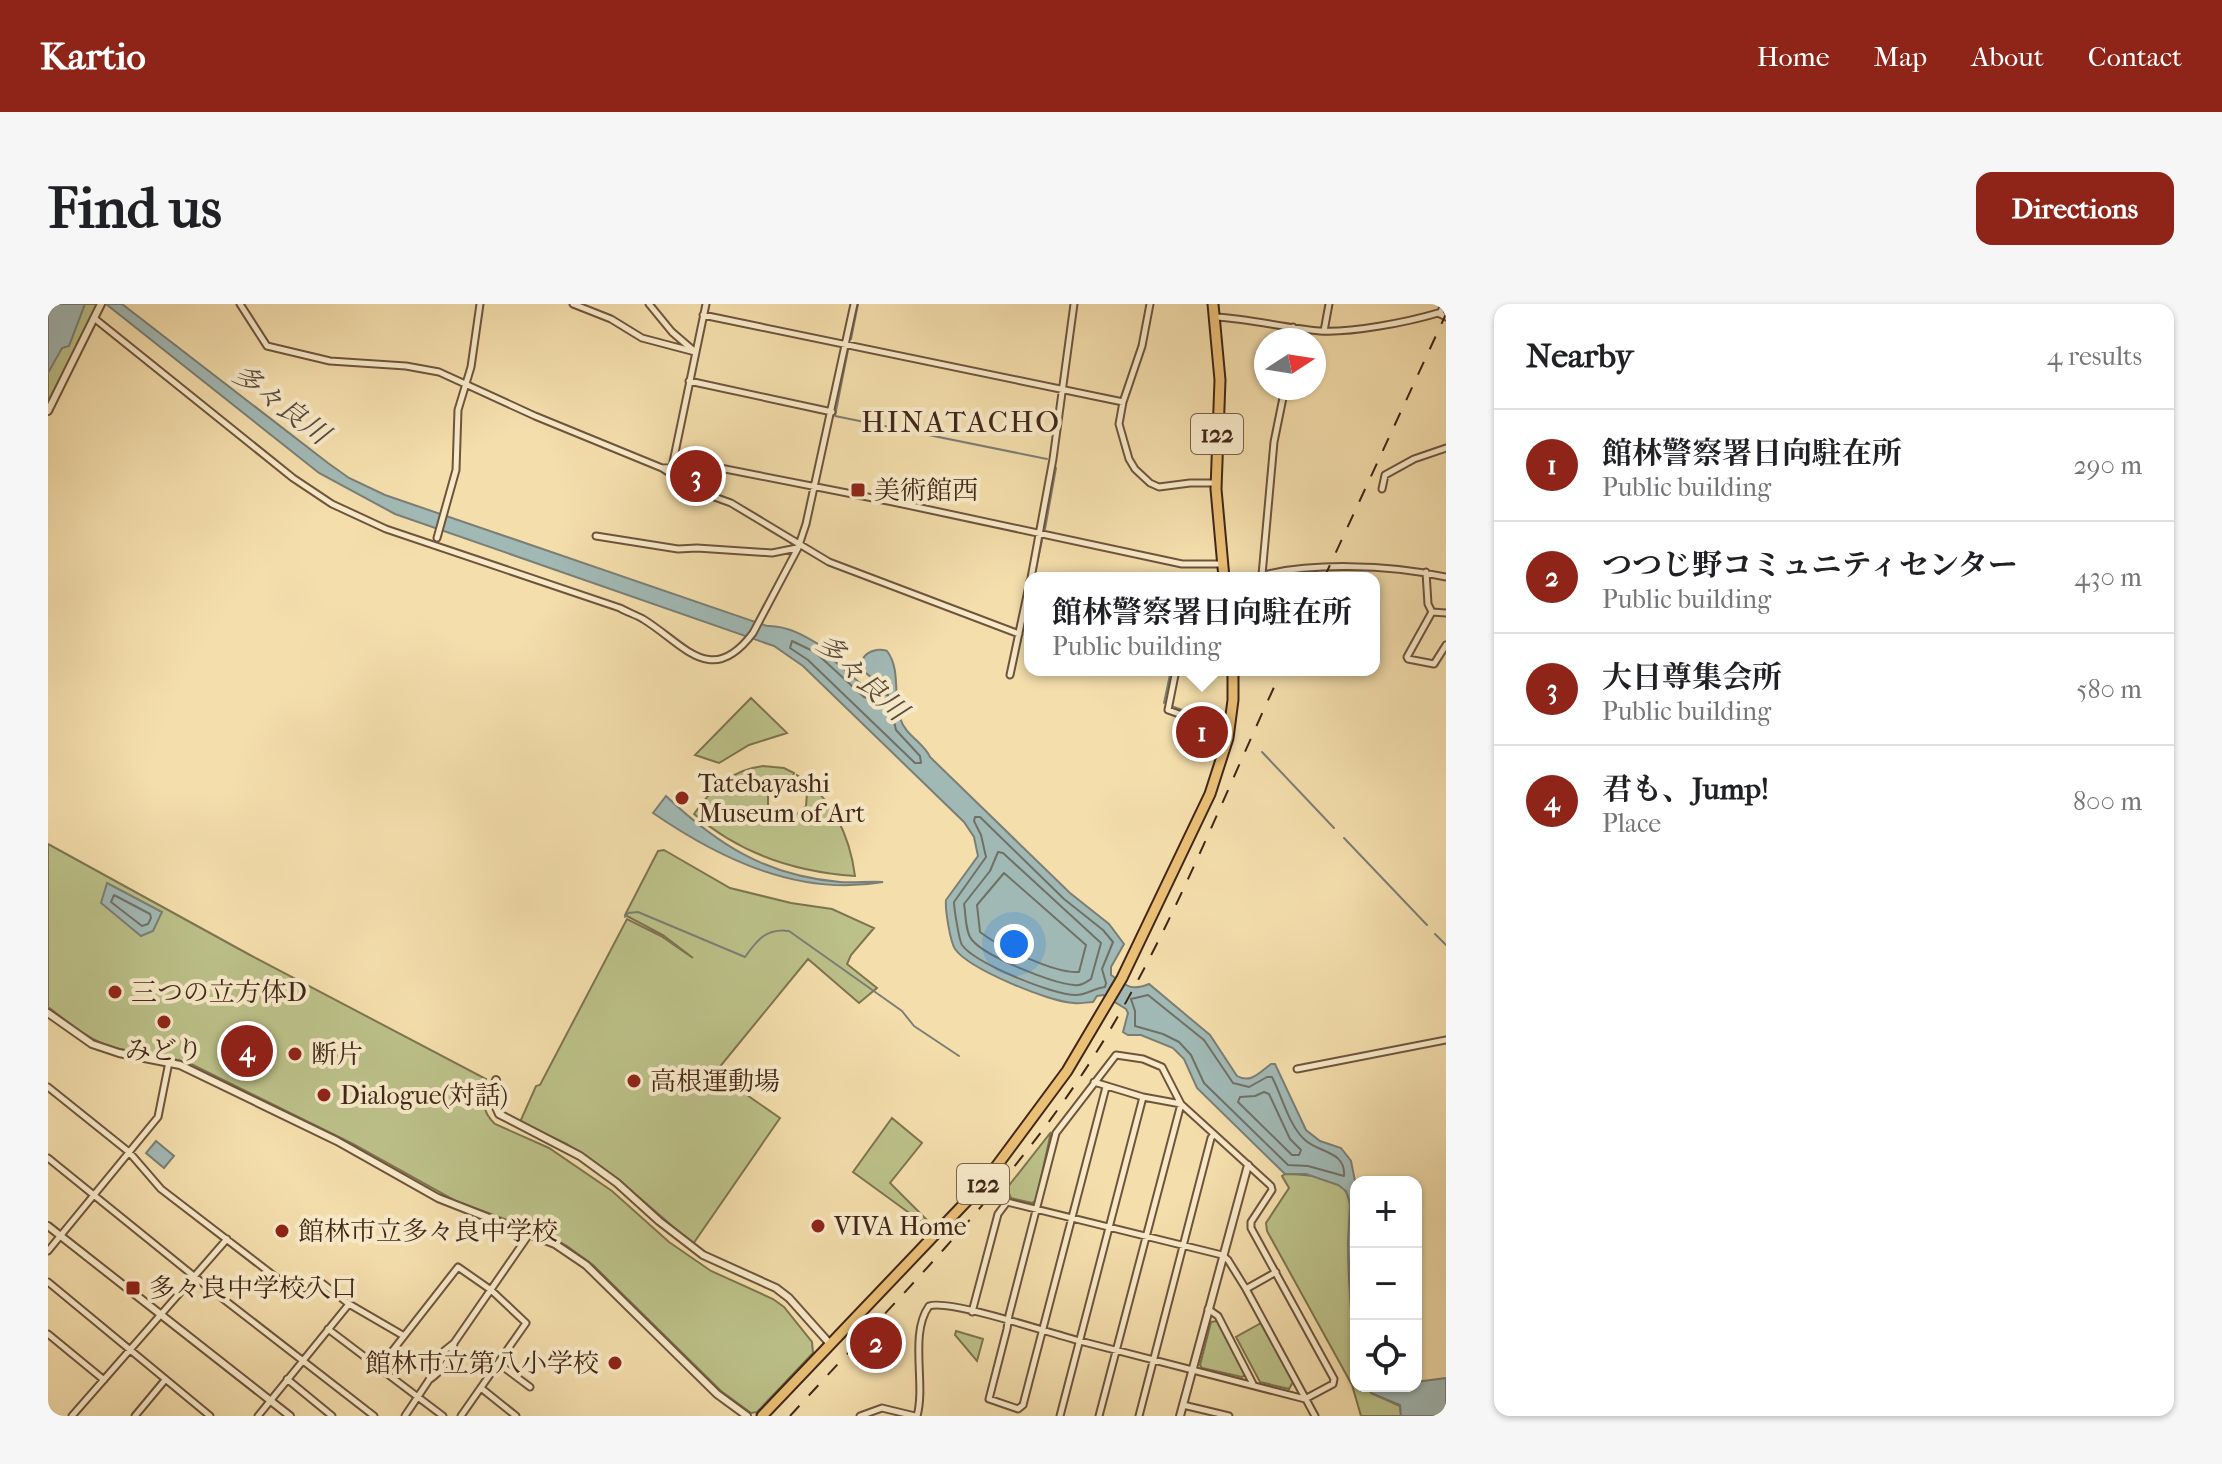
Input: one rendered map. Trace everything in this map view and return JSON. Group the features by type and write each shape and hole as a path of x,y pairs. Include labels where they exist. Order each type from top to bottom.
{"highway":[{"name":"122","path":"1213,304 1220,380 1215,483 1223,572"},
{"name":"122","path":"762,1416 989,1177 1067,1071 1122,978 1209,797 1229,732 1233,676"}],"street":[{"path":"240,304 267,346 330,361 422,368 465,384 662,468 695,490 731,503 799,546 852,572 1019,634"},
{"path":"437,538 456,470 458,410 471,367 480,304"},
{"path":"573,304 611,319 642,338 695,352"},
{"path":"649,304 672,332 695,352"},
{"path":"672,467 706,304"},
{"path":"94,318 293,478 344,510 386,529 620,608 703,659 726,658 745,644 799,546 816,487 854,304"},
{"path":"1032,572 1040,535 1074,304"},
{"path":"1150,304 1142,346 1119,424 1129,459 1150,483 1164,487 1215,483"},
{"path":"1325,328 1329,304"},
{"path":"1326,331 1443,315 1445,304"},
{"path":"48,411 100,306"},
{"path":"703,315 1123,402"},
{"path":"1214,317 1301,328"},
{"path":"689,381 832,412"},
{"path":"1262,572 1271,468 1283,400"},
{"path":"1382,489 1385,475 1414,459 1446,448"},
{"path":"662,468 705,465 1191,565 1222,564"},
{"path":"596,536 678,549 772,553 799,546"},
{"path":"1300,572 1329,568 1402,568 1446,577"},
{"path":"1426,572 1428,604 1432,612"},
{"path":"1010,675 1024,609"},
{"path":"1432,612 1446,613"},
{"path":"1432,612 1408,659 1434,664 1446,645"},
{"path":"1175,676 1168,710 1229,732"},
{"path":"48,1013 92,1044 119,1053 169,1061 348,1147 438,1198 555,1244 586,1265 717,1394 747,1416"},
{"path":"1297,1069 1446,1040"},
{"path":"860,1416 891,1408 916,1416 919,1351 927,1309 938,1304 972,1312 1008,1322 1043,1331 1080,1341 1116,1349 1305,1399 1333,1384 1334,1379 1251,1228 1251,1222 1272,1190 1271,1186 1181,1104 1165,1070 1143,1059 1113,1056 1056,1133 1037,1207 1008,1322 989,1397 993,1402 1022,1408 1043,1331 1106,1087"},
{"path":"48,1251 158,1117 169,1061"},
{"path":"496,1080 491,1096 499,1114 580,1156 703,1255 776,1288 789,1298 831,1345"},
{"path":"1094,1082 1143,1097 1181,1104"},
{"path":"48,1087 129,1152 161,1189 299,1295 306,1295 315,1284 322,1283 349,1304 404,1336"},
{"path":"1060,1416 1143,1097"},
{"path":"1099,1416 1181,1104"},
{"path":"1139,1416 1214,1134"},
{"path":"48,1158 374,1416"},
{"path":"1180,1416 1248,1165"},
{"path":"972,1312 1002,1206 1009,1201 1222,1255 1232,1265 1246,1289 1315,1416"},
{"path":"48,1226 290,1416"},
{"path":"405,1416 429,1380 443,1370 452,1356 454,1343 530,1233"},
{"path":"72,1416 227,1239"},
{"path":"379,1368 458,1267 491,1290 526,1323 461,1416"},
{"path":"1246,1289 1276,1272"},
{"path":"48,1282 210,1416"},
{"path":"258,1416 349,1304"},
{"path":"1208,1309 1218,1316 1253,1385"},
{"path":"328,1329 443,1416"},
{"path":"48,1334 104,1380"},
{"path":"498,1363 530,1387"},
{"path":"135,1416 165,1379"},
{"path":"287,1379 332,1416"},
{"path":"481,1388 516,1416"},
{"path":"1183,1405 1229,1416"}],"green space":[{"path":"48,304 98,304 48,402"},
{"path":"751,698 787,733 749,745 719,763 695,755"},
{"path":"763,766 784,768 794,773 792,778 778,780 768,790 768,806 779,817 793,818 806,806 807,793 796,779 797,775 820,794 844,832 855,876 811,870 769,858 730,840 694,814 723,782 741,772"},
{"path":"48,844 486,1079 483,1103 495,1124 549,1148 612,1191 669,1242 711,1271 773,1299 784,1307 812,1342 813,1353 757,1412 751,1413 721,1391 593,1265 567,1246 545,1234 456,1201 353,1144 193,1065 112,1047 78,1030 48,1007"},
{"name":"高根運動場","path":"664,850 730,888 832,909 874,928 847,964 877,988 859,1003 808,959 718,1069 721,1077 780,1118 693,1244 618,1179 567,1144 520,1122 536,1086 540,1085 627,919 661,936 693,958 663,935 625,915 658,851"},
{"path":"892,1118 922,1143 890,1183 935,1228 934,1231 853,1172"},
{"path":"1051,1132 1036,1201 1032,1203 1011,1198 1007,1188"},
{"path":"1308,1175 1325,1179 1339,1185 1347,1194 1350,1206 1350,1381 1267,1231 1266,1223 1289,1188 1282,1176"},
{"path":"1217,1321 1245,1374 1242,1377 1200,1365 1211,1322"},
{"path":"1261,1323 1293,1382 1289,1389 1260,1382 1236,1337"},
{"path":"956,1331 983,1339 977,1361 955,1335"},
{"path":"1354,1392 1371,1392 1400,1406 1401,1416 1361,1416"}],"water":[{"path":"48,304 85,304 69,346 62,348 48,373"},
{"path":"106,304 122,304 328,463 349,478 385,495 767,626 796,632 823,647 823,651 869,691 877,689 877,682 866,673 862,662 871,652 887,651 894,666 898,710 906,729 930,757 1070,893 1109,924 1124,944 1111,967 1111,975 1130,987 1149,984 1210,1035 1237,1076 1251,1078 1275,1064 1306,1130 1320,1141 1341,1148 1351,1161 1354,1176 1350,1176 1350,1203 1346,1191 1338,1185 1306,1174 1285,1174 1197,1088 1184,1059 1173,1048 1141,1035 1123,1032 1128,1013 1126,1009 1103,995 1097,996 1093,1002 1079,1003 1047,997 992,975 963,957 951,939 946,900 978,856 974,837 964,822 803,666 774,646 395,514 319,473"},
{"path":"666,796 725,843 767,865 814,879 883,882 821,884 791,879 733,859 653,813"},
{"path":"107,883 162,912 153,931 141,936 101,903"},
{"path":"156,1141 174,1156 164,1168 146,1153"},
{"path":"1350,1203 1350,1287 1348,1243"},
{"path":"1446,1378 1446,1416 1401,1416 1400,1405 1371,1392 1422,1392 1422,1381"}],"waterway":[{"path":"851,339 858,304"},
{"path":"848,350 835,416 1047,459"},
{"path":"1045,529 1056,468"},
{"path":"1035,572 1042,540"},
{"path":"1164,703 1170,676"},
{"path":"1171,706 1221,724"},
{"path":"1262,752 1334,828"},
{"path":"1344,838 1427,925"},
{"path":"625,917 628,913 638,912 745,957 768,933 789,931 902,1011 914,1026 959,1056"},
{"path":"1435,934 1446,945"}],"railway":[{"path":"1327,572 1446,314"},
{"path":"790,1416 958,1233 1037,1137 1073,1087 1107,1035 1155,947 1279,676"}],"place":[{"name":"大日尊集会所","path":"696,476"},
{"name":"美術館西","path":"858,490"},
{"name":"館林警察署日向駐在所","path":"1202,732"},
{"name":"Tatebayashi Museum of Art","path":"682,798"},
{"name":"三つの立方体D","path":"115,992"},
{"name":"みどり","path":"164,1022"},
{"name":"君も、Jump!","path":"247,1051"},
{"name":"断片","path":"295,1054"},
{"name":"高根運動場","path":"634,1081"},
{"name":"Dialogue(対話)","path":"324,1095"},
{"name":"VIVA Home","path":"818,1226"},
{"name":"館林市立多々良中学校","path":"282,1231"},
{"name":"多々良中学校入口","path":"133,1288"},
{"name":"つつじ野コミュニティセンター","path":"876,1343"},
{"name":"館林市立第八小学校","path":"615,1363"}],"district":[{"name":"HINATACHO","path":"961,422"}],"water label":[{"name":"多々良川","path":"281,404"},
{"name":"多々良川","path":"862,677"}]}
